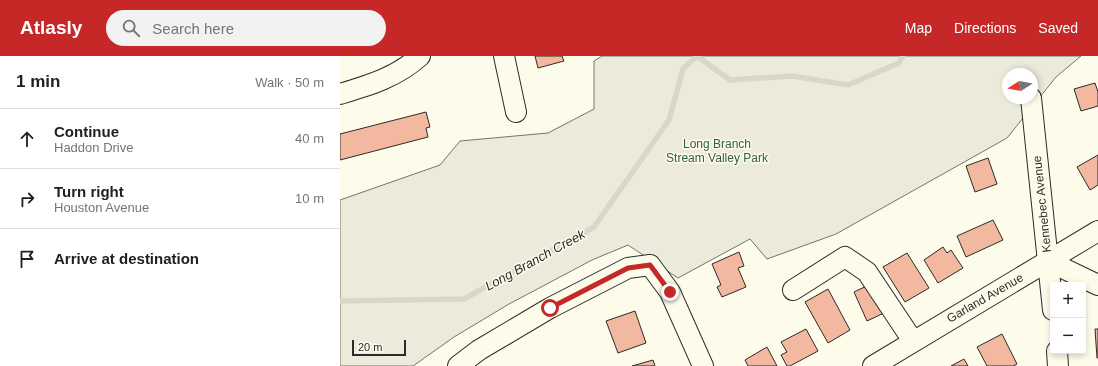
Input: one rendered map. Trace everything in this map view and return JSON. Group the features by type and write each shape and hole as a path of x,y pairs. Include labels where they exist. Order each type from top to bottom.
{"street":[{"path":"340,94 381,82 408,67 420,56"},
{"path":"504,56 516,112"},
{"name":"Kennebec Avenue","path":"1032,104 1050,282"},
{"name":"Garland Avenue","path":"873,366 1098,231"},
{"path":"793,290 845,257 867,272 913,341"},
{"path":"1048,262 1098,285"},
{"path":"458,366 479,350 550,308 628,268 650,265 670,292 703,366"},
{"path":"1057,354 1058,366"}],"green space":[{"name":"Long Branch Stream Valley Park","path":"602,56 1081,56 1056,77 1038,99 1038,68 1002,68 1002,104 1034,104 1007,138 836,234 767,259 750,239 678,278 628,245 592,260 509,304 454,337 413,366 340,366 340,200 440,165 460,141 548,133 594,109 594,61"}],"building":[{"path":"535,56 562,56 564,61 538,68"},
{"path":"1095,83 1098,92 1098,106 1081,111 1074,89"},
{"path":"426,112 430,127 426,128 428,137 340,160 340,134"},
{"path":"1098,155 1098,185 1090,190 1077,167"},
{"path":"988,158 997,184 975,192 966,166"},
{"path":"993,220 1003,240 966,257 957,236"},
{"path":"943,247 947,253 951,250 963,268 938,283 924,260"},
{"path":"739,252 744,266 738,268 746,287 722,297 717,287 721,285 712,264"},
{"path":"907,253 929,288 905,302 883,267"},
{"path":"873,283 886,312 867,321 854,292"},
{"path":"828,289 850,330 828,343 805,302"},
{"path":"635,311 646,343 618,353 606,321"},
{"path":"806,329 818,351 790,366 787,366 781,355 787,352 781,342"},
{"path":"1095,329 1098,329 1098,358 1097,358"},
{"path":"1002,334 1017,364 1013,366 987,366 977,347"},
{"path":"767,347 777,366 748,366 745,360"},
{"path":"964,359 968,366 951,366"},
{"path":"653,360 655,366 632,366"}],"waterway":[{"name":"Long Branch Creek","path":"340,301 464,299 594,227 669,120 683,69 697,56 730,80 792,76 848,85 899,63 903,56"}],"route":[{"path":"550,308 628,268 650,265 670,292"}]}
